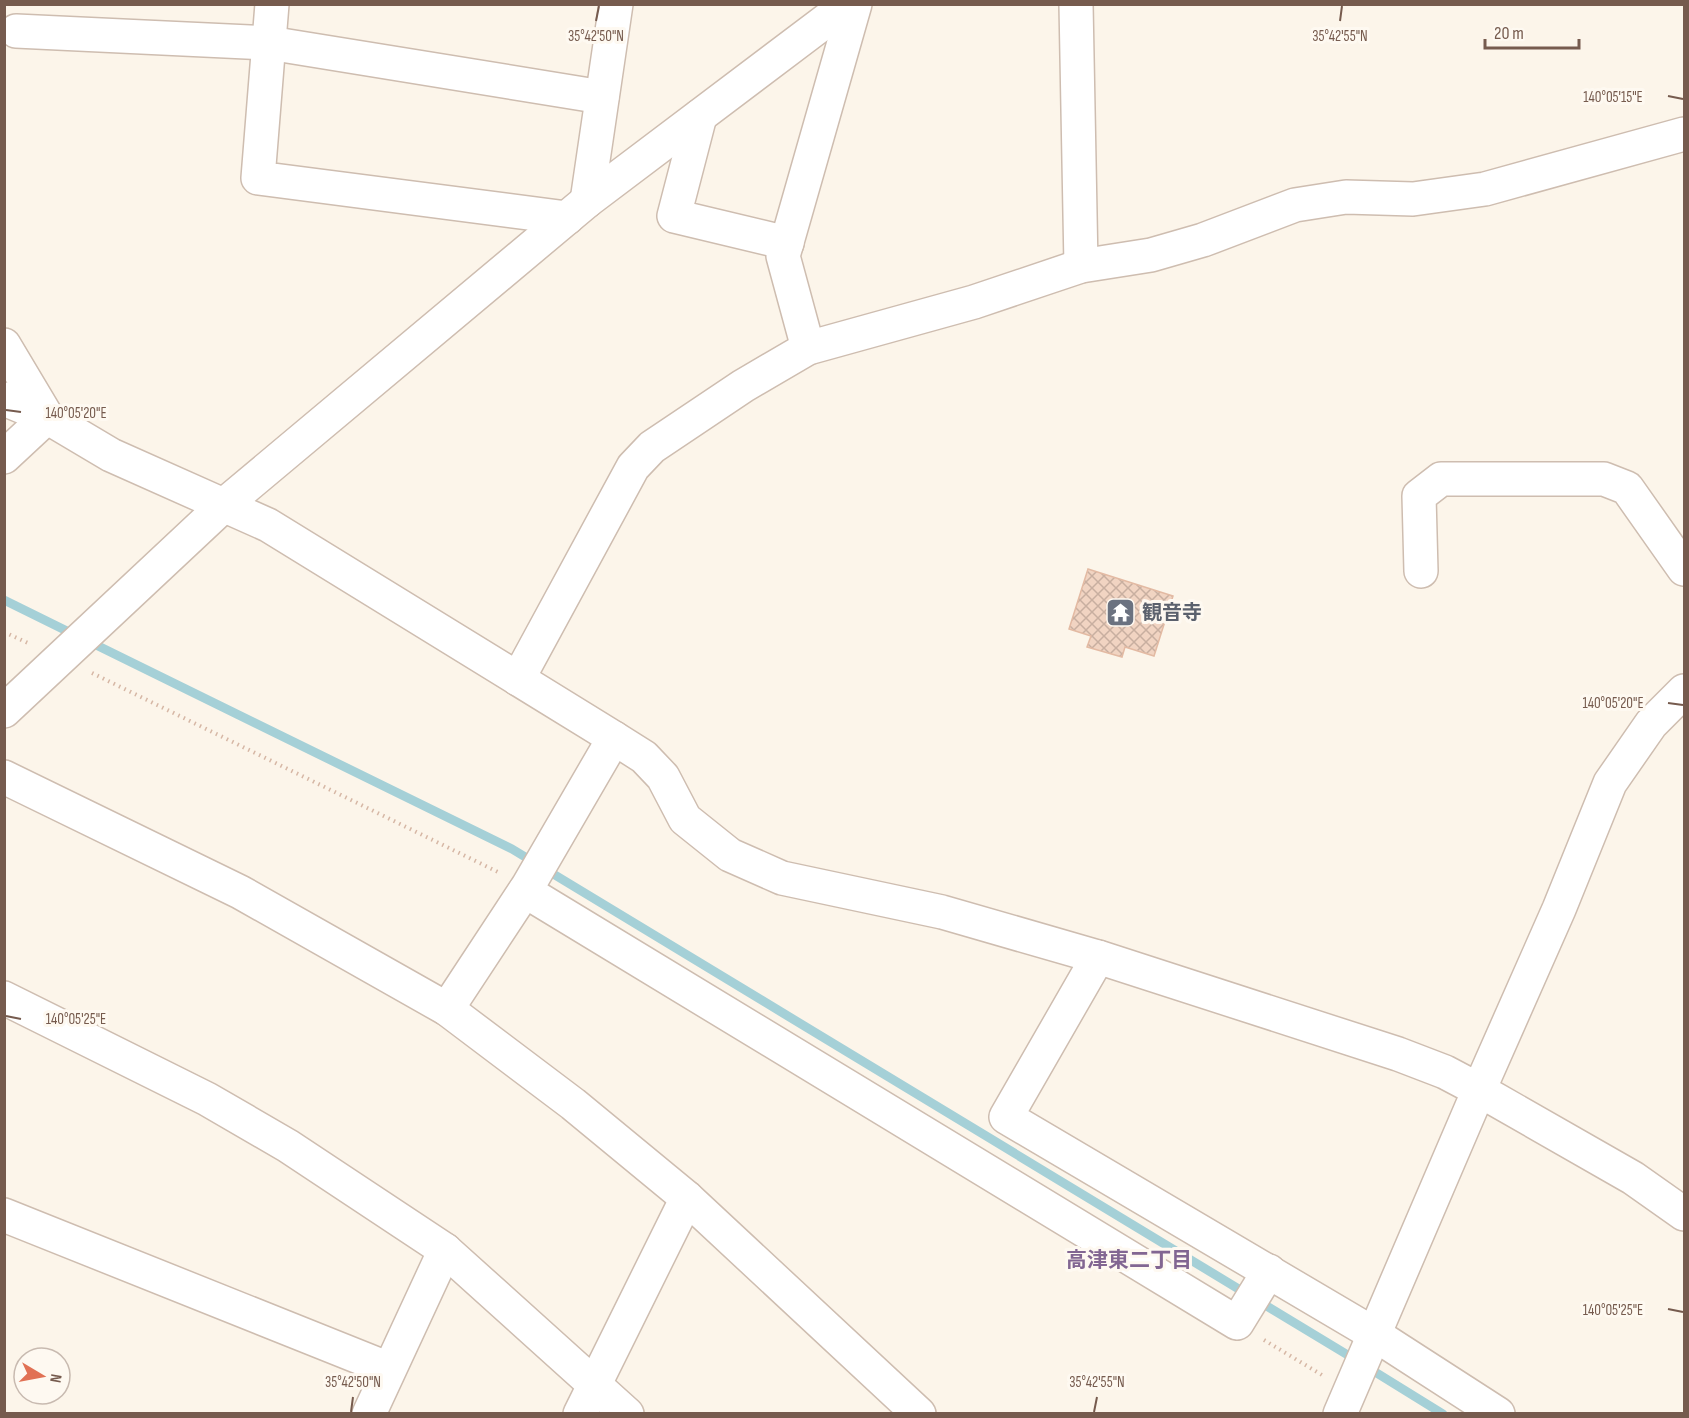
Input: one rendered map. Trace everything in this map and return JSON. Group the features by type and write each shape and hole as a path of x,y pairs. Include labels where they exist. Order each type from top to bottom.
{"street":[{"path":"272,4 258,178 577,210"},
{"path":"577,210 602,98 616,4"},
{"path":"1076,4 1081,266"},
{"path":"808,348 783,256 839,8"},
{"path":"4,711 76,662 99,622 224,506 577,210 839,8"},
{"path":"16,31 269,43 602,98"},
{"path":"700,116 674,216 787,243"},
{"path":"518,679 633,467 652,447 743,386 808,348 974,302 1081,266 1151,255 1203,240 1295,205 1346,197 1413,199 1485,189 1684,134"},
{"path":"4,345 47,417"},
{"path":"4,399 47,417 111,455 268,525 614,738 644,757 663,777 685,819 730,855 782,878 942,912 1098,957 1398,1053 1445,1072 1479,1090 1633,1178 1684,1214"},
{"path":"4,457 47,417"},
{"path":"1421,571 1419,496 1441,479 1604,479 1627,488 1684,569"},
{"path":"1340,1413 1342,1381 1372,1339 1559,909 1610,783 1651,724 1684,691"},
{"path":"447,1009 528,886 614,738"},
{"path":"4,777 240,892 447,1009 573,1104 687,1198 919,1413"},
{"path":"528,886 1237,1323 1269,1271"},
{"path":"1098,957 1006,1117 1269,1271 1372,1339 1498,1413"},
{"path":"4,998 207,1099 288,1146 445,1250 627,1413"},
{"path":"580,1413 687,1198"},
{"path":"4,1215 389,1370"},
{"path":"369,1413 445,1250"}],"path":[{"path":"4,632 34,646"},
{"path":"76,662 528,886"},
{"path":"1237,1323 1342,1381"}],"building":[{"name":"観音寺","path":"1088,569 1173,596 1154,656 1125,647 1122,657 1087,647 1091,636 1069,629"}],"waterway":[{"path":"4,600 75,635"},
{"path":"88,641 512,849 1356,1360"},
{"path":"1367,1367 1443,1414"}],"place":[{"name":"観音寺","path":"1121,612"}],"district":[{"name":"高津東二丁目","path":"1129,1260"}]}
